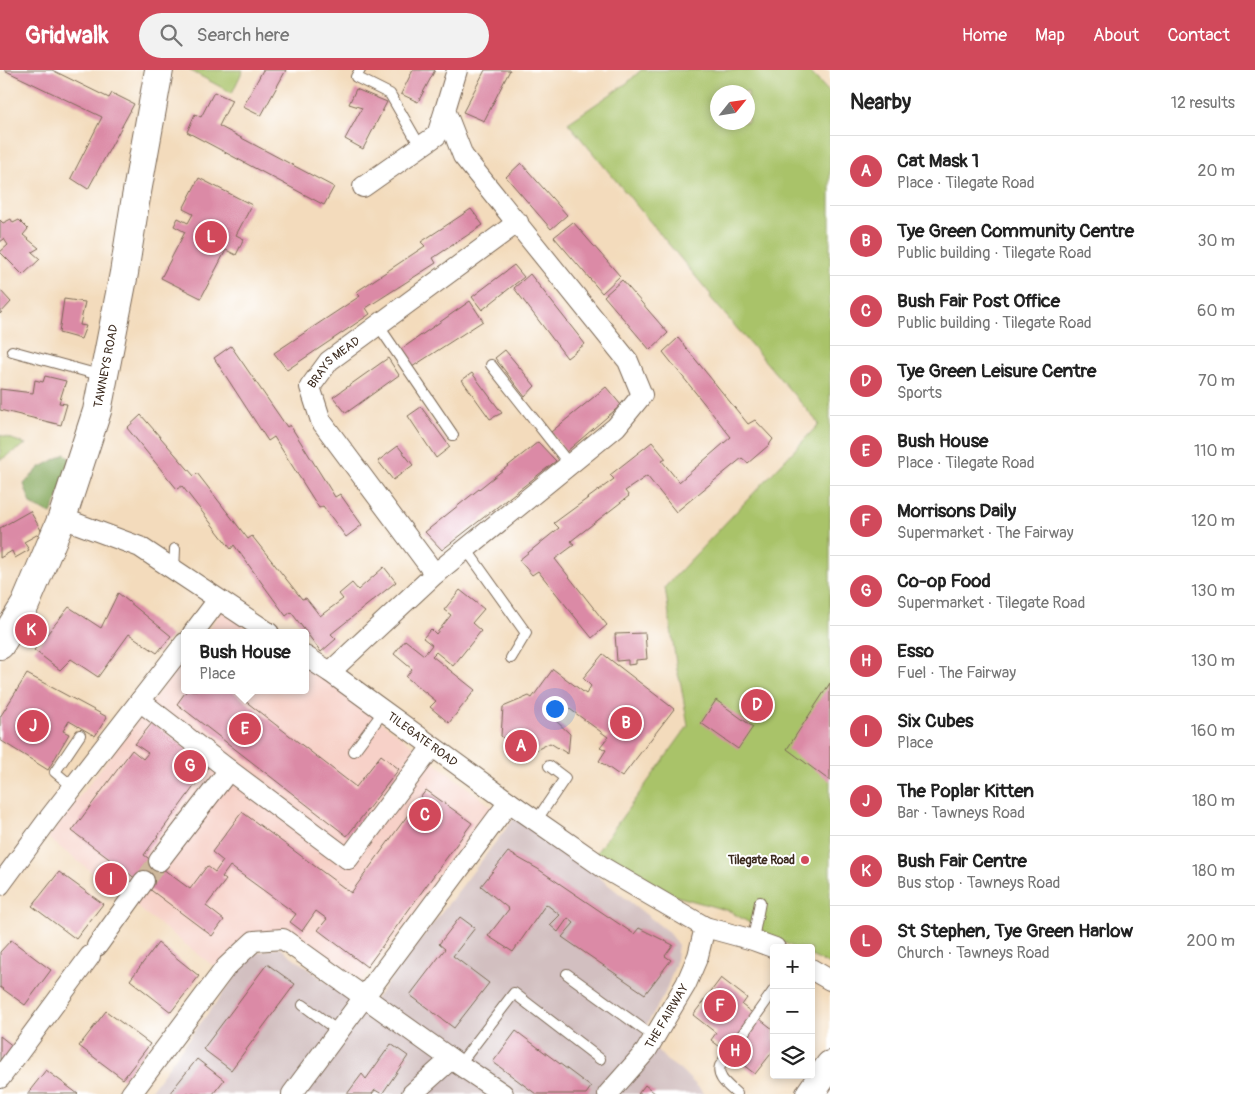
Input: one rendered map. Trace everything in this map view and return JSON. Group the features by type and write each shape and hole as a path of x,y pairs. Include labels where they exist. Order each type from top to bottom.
{"street":[{"name":"TAWNEYS ROAD","path":"0,645 24,604 62,518 96,411 124,273 159,70"},
{"path":"362,186 437,135 457,70"},
{"path":"330,672 435,574 616,428 642,395 628,361 463,156 445,110"},
{"name":"BRAYS MEAD","path":"435,574 321,421 310,387 329,361 518,222"},
{"path":"62,518 140,547 263,629"},
{"path":"196,629 218,600"},
{"path":"0,885 39,821 74,787 181,648"},
{"name":"TILEGATE ROAD","path":"309,659 604,868 705,927 753,939 770,946"},
{"path":"140,701 348,859 432,747"},
{"path":"159,861 229,770"},
{"path":"292,1094 509,802"},
{"path":"0,1078 144,881"},
{"name":"THE FAIRWAY","path":"608,1094 646,1051 686,984 698,956 705,927"},
{"path":"131,1094 226,967 254,941 282,939 503,1094"},
{"path":"815,971 830,980"},
{"path":"412,1094 455,1062"},
{"path":"810,1094 830,1065"}],"lane":[{"path":"360,70 356,77 390,94 420,146"},
{"path":"378,325 453,435"},
{"path":"12,351 104,376"},
{"path":"491,365 570,465"},
{"path":"174,570 175,549"},
{"path":"466,549 526,633 511,658"},
{"path":"354,751 383,712"},
{"path":"74,787 55,772 80,735"},
{"path":"536,821 565,778 549,766"},
{"path":"753,939 760,902"},
{"path":"567,974 654,1037"},
{"path":"455,1062 514,993 600,1059"},
{"path":"737,1094 721,1078 720,1066 770,996"},
{"path":"302,1005 338,1032"}],"shaded area":[{"path":"222,611 249,629 208,629"},
{"path":"181,663 181,694 309,694 309,668 496,810 362,981 290,929 252,933 216,968 48,838"},
{"path":"515,817 577,860 667,931 678,945 675,965 665,993 642,1033 666,1060 682,1071 705,1094 148,1094 252,954 279,947 366,1011"}],"green space":[{"path":"189,70 243,70 232,93"},
{"path":"641,70 808,70 830,93 830,965 815,958 815,944 787,944 729,911 676,896 636,879 594,856 688,726 677,670 665,587 819,424 710,297 711,295 568,123 627,83"},
{"path":"0,435 26,444 0,460"},
{"path":"65,454 73,462 51,514 31,504 24,484 39,468"}],"building":[{"path":"4,70 52,70 109,98 112,93 134,104 88,189 71,178 102,117"},
{"path":"263,70 286,70 261,116 243,107"},
{"path":"413,70 435,70 418,102 401,94"},
{"path":"485,70 510,70 484,121 463,112"},
{"path":"356,89 387,102 363,149 345,139 362,108 349,104"},
{"path":"214,92 232,100 219,126 334,187 324,205 187,132 195,114 201,117"},
{"path":"521,163 567,215 551,229 506,177"},
{"path":"199,178 252,205 236,235 244,239 236,255 226,250 201,298 161,278 185,232 174,226 178,218 188,223 193,214 183,209"},
{"path":"471,209 483,225 433,258 436,263 366,308 370,314 287,370 274,353 360,296 356,292 425,246 421,242"},
{"path":"11,219 13,223 19,220 28,229 23,235 39,248 32,252 40,259 23,275 0,252 8,245 4,239 0,242 0,220 3,223"},
{"path":"573,222 620,276 602,293 554,237"},
{"path":"514,265 524,277 482,310 472,297"},
{"path":"530,274 585,344 567,358 514,288"},
{"path":"622,280 668,333 650,350 604,296"},
{"path":"0,290 11,302 0,314"},
{"path":"64,299 85,302 80,325 86,326 81,339 59,333"},
{"path":"470,301 483,321 412,367 400,350"},
{"path":"678,338 748,424 755,420 773,439 769,445 748,463 742,458 676,512 647,476 625,491 629,496 571,541 574,545 555,559 607,625 592,638 538,571 532,575 519,560 559,528 554,523 614,479 610,475 652,442 666,459 662,461 679,482 731,437 663,352"},
{"path":"231,346 287,427 290,425 335,497 340,494 362,525 346,537 323,506 319,508 274,437 268,441 214,358"},
{"path":"505,350 535,386 525,397 495,358"},
{"path":"388,358 399,375 346,413 333,397"},
{"path":"472,373 502,413 490,419 462,380"},
{"path":"45,376 66,381 59,403 67,404 61,425 0,410 0,389 33,393 35,380 43,382"},
{"path":"606,387 621,405 566,452 551,432"},
{"path":"421,407 450,447 436,458 408,416"},
{"path":"141,415 194,476 197,473 248,539 252,536 302,599 306,598 320,616 343,599 339,594 352,583 358,590 384,567 396,582 331,634 336,639 321,652 309,636 309,629 304,629 291,612 286,616 234,545 231,549 182,486 177,489 127,428"},
{"path":"538,442 556,461 442,550 425,532"},
{"path":"398,446 413,465 393,480 378,461"},
{"path":"30,511 42,532 24,542 29,550 15,558 12,551 0,558 0,528"},
{"path":"460,590 484,609 472,623 481,631 453,666 436,652 432,656 475,690 449,723 430,707 436,701 406,677 412,669 394,654 405,640 424,655 432,645 423,638 431,629 436,634 451,615 444,610"},
{"path":"118,593 171,636 157,653 129,634 98,677 71,659 60,670 34,650 69,607 101,628"},
{"path":"645,633 647,659 636,660 636,664 628,665 628,660 617,661 615,634"},
{"path":"603,654 674,709 622,777 599,761 606,750 600,747 608,737 563,704 553,718 570,734 568,754 550,743 524,756 501,736 503,707 529,696 532,698 553,669 586,694 591,686 583,678"},
{"path":"27,674 107,717 95,736 69,721 63,731 69,734 48,770 0,740 0,717"},
{"path":"830,683 830,781 787,749"},
{"path":"184,694 236,694 356,787 381,755 399,769 347,836 177,704"},
{"path":"716,700 753,727 738,749 701,723"},
{"path":"152,723 209,766 144,855 190,889 207,866 215,872 223,861 212,852 242,812 351,893 426,790 472,823 367,967 318,930 327,919 316,911 302,931 290,922 296,914 230,866 222,877 226,880 206,906 224,920 212,936 72,831 132,750 143,759 148,753 135,744"},
{"path":"508,852 538,869 634,934 639,928 673,945 665,956 671,960 645,994 562,937 574,923 568,918 558,932 550,925 560,915 546,904 513,952 488,936 509,909 481,886"},
{"path":"59,872 103,904 76,939 32,906"},
{"path":"460,917 475,928 453,956 489,983 454,1028 410,995 445,949 439,944"},
{"path":"11,940 51,970 25,1005 0,987 0,952"},
{"path":"158,943 199,976 171,1012 130,980"},
{"path":"267,964 295,984 231,1070 203,1049"},
{"path":"721,978 747,998 742,1005 770,1027 770,1055 755,1074 711,1040 716,1033 693,1015"},
{"path":"106,1011 150,1044 123,1079 79,1046"},
{"path":"516,1031 591,1087 586,1094 536,1094 493,1062"},
{"path":"0,1036 14,1047 0,1066"},
{"path":"391,1044 408,1056 382,1094 375,1090 372,1094 347,1094 362,1074 366,1079"},
{"path":"197,1059 224,1080 213,1094 169,1094"},
{"path":"46,1070 78,1094 27,1094"},
{"path":"645,1085 656,1094 638,1094"}],"tunnel":[{"path":"144,881 159,861"}],"place":[{"name":"St Stephen, Tye Green Harlow","path":"211,237"},
{"name":"Bush Fair Centre","path":"31,630"},
{"name":"Tye Green Leisure Centre","path":"757,705"},
{"name":"Tye Green Community Centre","path":"626,723"},
{"name":"The Poplar Kitten","path":"33,726"},
{"name":"Bush House","path":"245,729"},
{"name":"Cat Mask 1","path":"521,746"},
{"name":"Co-op Food","path":"190,766"},
{"name":"Bush Fair Post Office","path":"425,815"},
{"name":"Tilegate Road","path":"805,860"},
{"name":"Six Cubes","path":"111,879"},
{"name":"Morrisons Daily","path":"720,1006"},
{"name":"Esso","path":"735,1051"}]}
